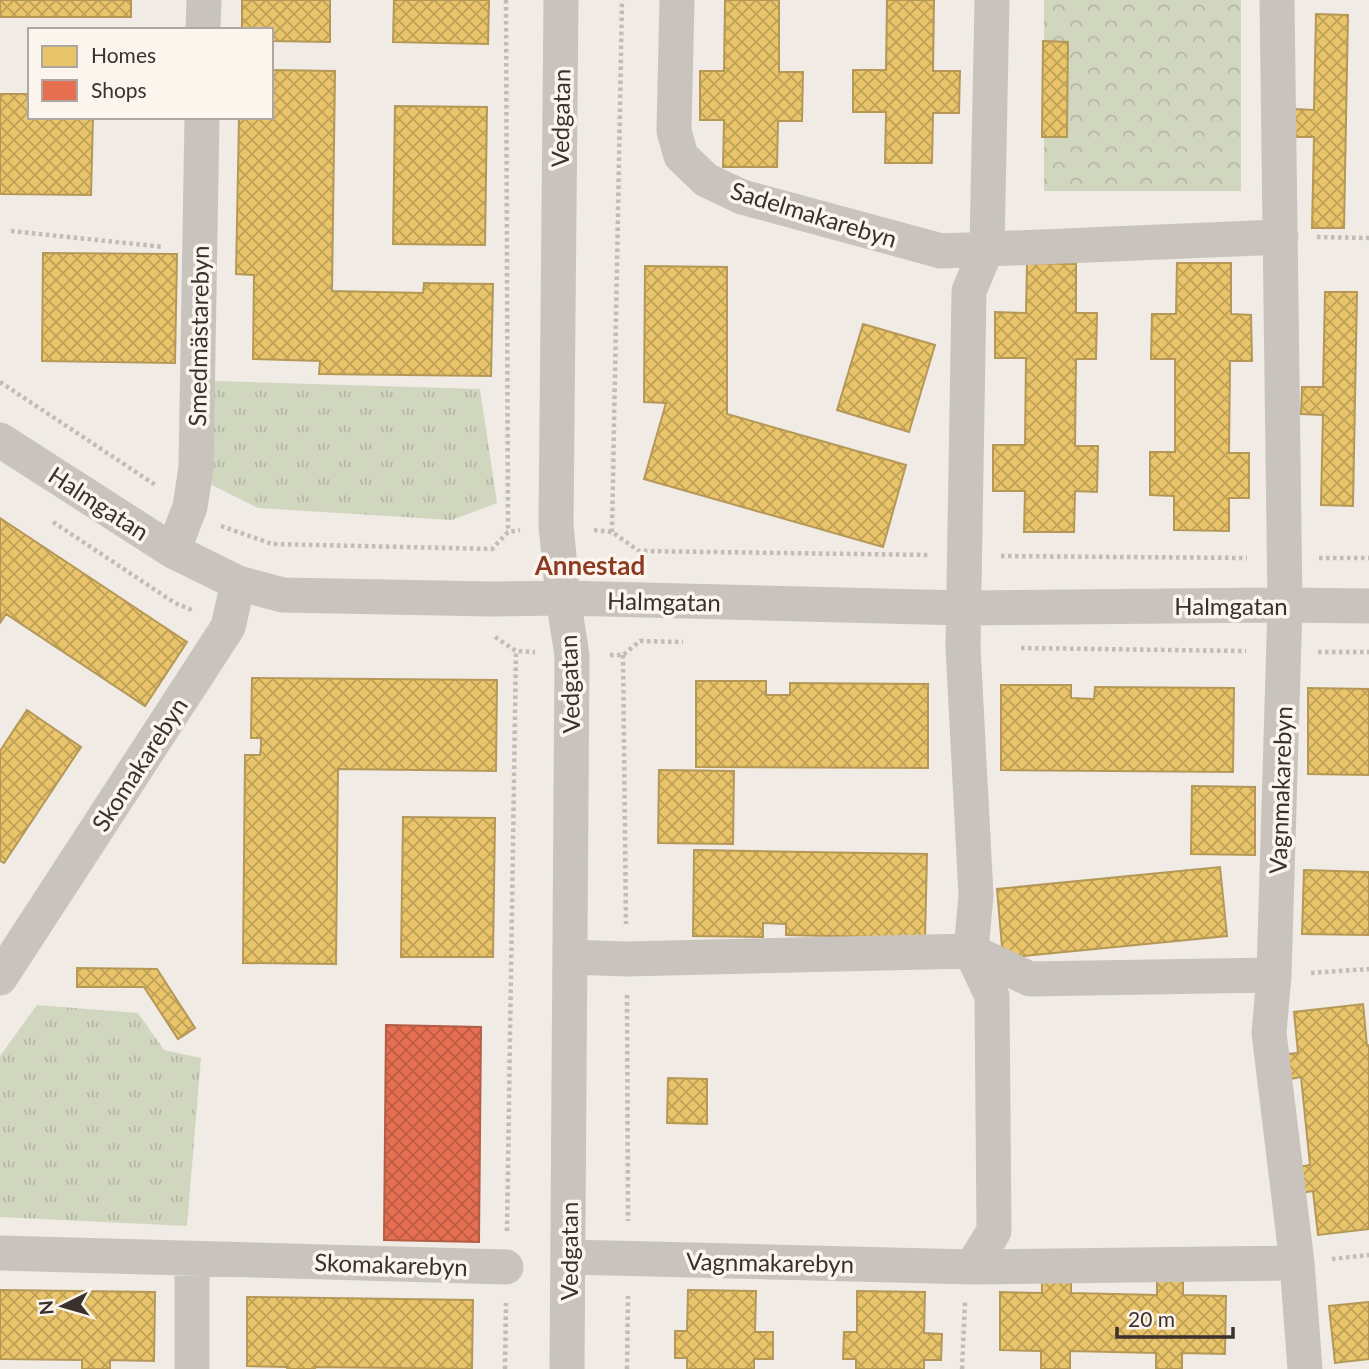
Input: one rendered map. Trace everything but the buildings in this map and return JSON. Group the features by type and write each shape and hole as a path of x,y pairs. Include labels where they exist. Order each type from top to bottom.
{"street":[{"path":"203,28 204,0"},
{"name":"Vedgatan","path":"561,0 556,525 572,655 567,1369"},
{"name":"Sadelmakarebyn","path":"677,0 674,131 681,156 706,180 742,197 941,251 1281,237"},
{"path":"972,1266 994,1231 992,996 971,951 976,895 963,647 969,291 986,248 992,0"},
{"path":"1277,0 1285,605"},
{"name":"Smedmästarebyn","path":"173,551 190,507 197,467 202,119"},
{"name":"Halmgatan","path":"0,440 173,551 238,583 283,595 563,598 964,608 1369,606"},
{"name":"Skomakarebyn","path":"0,978 13,929 228,627 238,583"},
{"name":"Vagnmakarebyn","path":"1285,605 1274,975 1269,1033 1297,1263 1305,1369"},
{"path":"570,957 626,959 971,951 1030,979 1274,975"},
{"name":"Skomakarebyn","path":"0,1253 506,1267"},
{"name":"Vagnmakarebyn","path":"568,1257 972,1266 1297,1263"},
{"path":"192,1259 192,1369"}],"path":[{"path":"506,0 508,532"},
{"path":"612,531 622,0"},
{"path":"11,231 200,250"},
{"path":"1281,237 1369,238"},
{"path":"0,382 226,529 272,544 492,549 508,532 556,525 612,531 639,551 1369,558"},
{"path":"505,1369 516,651"},
{"path":"623,655 628,1259 626,1369"},
{"path":"1274,975 1369,969"},
{"path":"962,1369 965,1301 972,1266"}],"green space":[{"path":"1044,0 1241,0 1241,191 1044,191"},
{"path":"214,381 480,389 497,503 452,520 258,508 206,482"},
{"path":"37,1005 138,1013 164,1050 201,1058 187,1226 0,1217 0,1056"}],"district":[{"name":"Annestad","path":"590,565"}]}
